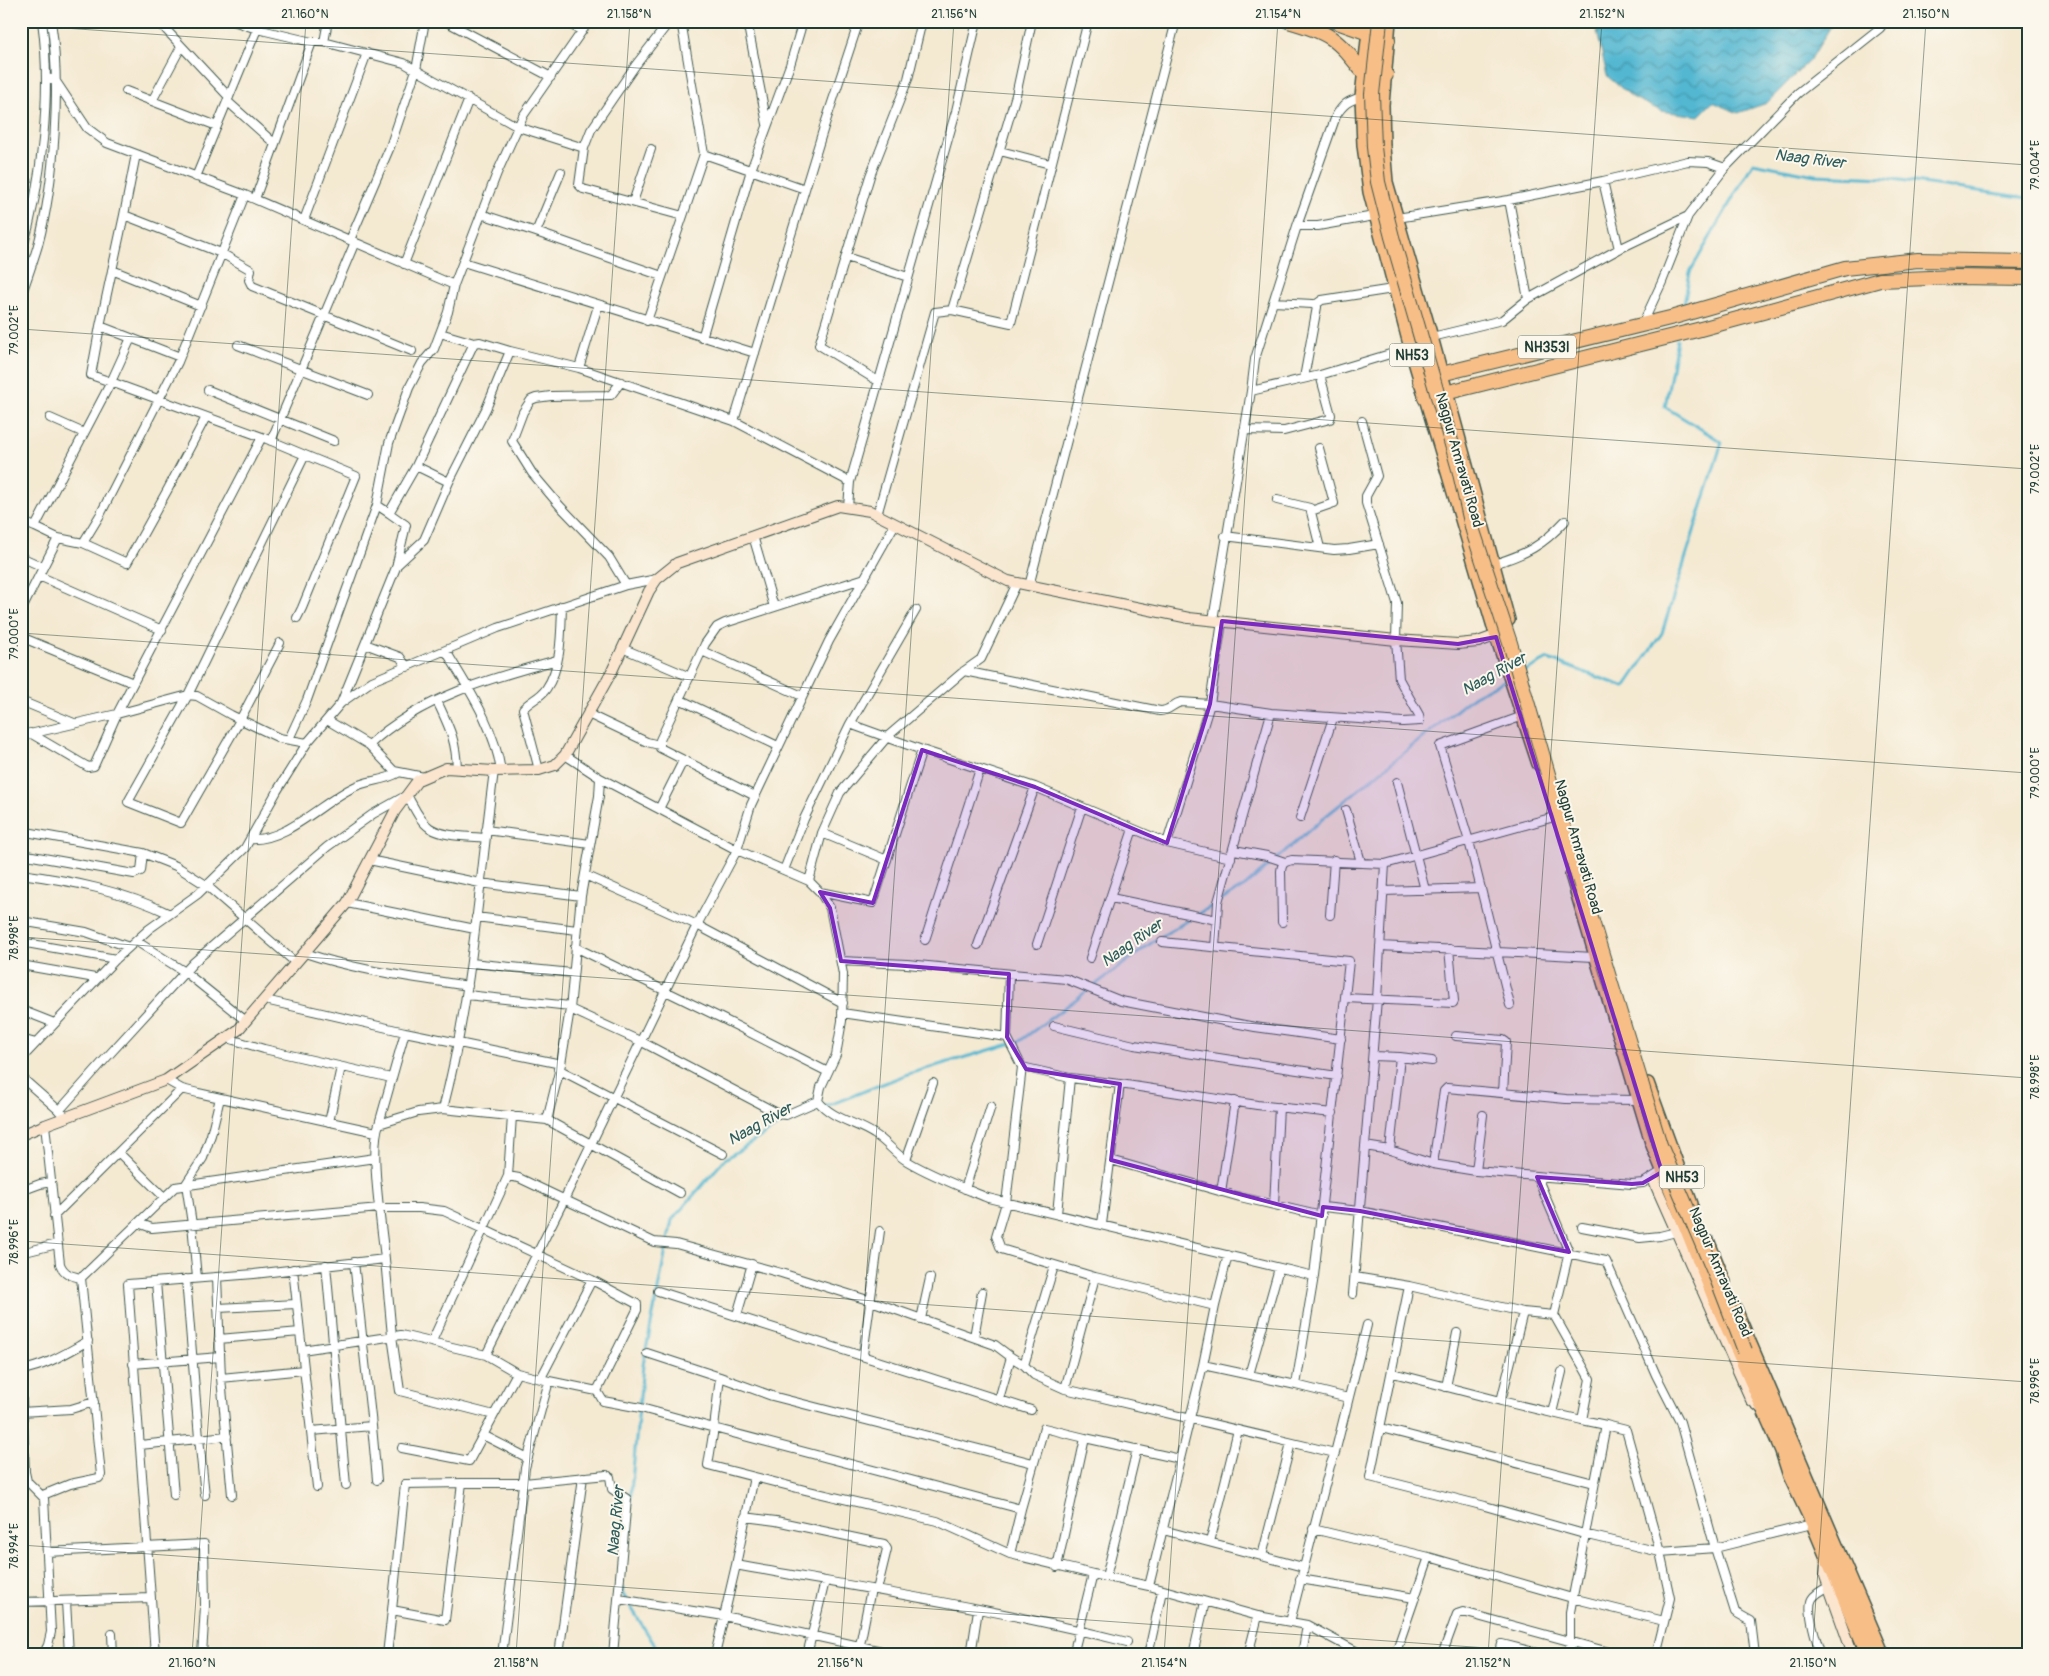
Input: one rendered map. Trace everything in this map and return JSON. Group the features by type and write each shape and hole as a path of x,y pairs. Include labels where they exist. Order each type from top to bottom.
{"highway":[{"path":"1288,21 1317,29 1330,36 1340,44 1364,73 1386,75"},
{"path":"1334,21 1368,27 1388,40"},
{"path":"1380,21 1372,94 1378,182 1459,469 1473,530 1510,643 1660,1145 1718,1281 1745,1351 1789,1448 1797,1474 1846,1580 1876,1655"},
{"name":"NH353I","path":"1420,381 1642,323 1674,317 1845,268 1918,260 2028,262"},
{"name":"NH353I","path":"1426,398 1678,335 1880,280 1954,276 2028,278"}],"main road":[{"name":"Nagpur Amravati Road","path":"1390,21 1384,147 1387,182 1432,337 1511,629 1633,1038 1669,1144 1728,1291 1884,1655"},
{"name":"Nagpur Amravati Road","path":"1368,27 1361,97 1363,145 1374,216 1410,348 1496,637 1524,716 1637,1100 1663,1173 1712,1295 1781,1451 1789,1476 1826,1555 1867,1655"}],"street":[{"path":"21,254 30,226 39,175 46,78 45,41 42,21"},
{"path":"21,296 38,244 46,209 52,157 55,80 51,21"},
{"path":"158,21 228,99 274,143"},
{"path":"233,21 257,29 312,42 324,42 404,63 518,127 584,148"},
{"path":"324,42 328,21"},
{"path":"271,441 324,316 390,146 416,70 425,21"},
{"path":"445,21 551,77"},
{"path":"564,21 582,31"},
{"path":"289,740 307,700 377,505 389,443 409,388 422,363 434,349 448,312 454,285 481,214 523,116 589,21"},
{"path":"670,21 635,66 591,130 584,148 579,184 583,189 683,216"},
{"path":"647,321 704,154 681,21"},
{"path":"747,21 768,126"},
{"path":"702,338 751,170 768,126 803,21"},
{"path":"734,421 859,23 848,21"},
{"path":"878,381 819,345 870,176 908,79 922,21"},
{"path":"848,507 850,482 956,111 977,21"},
{"path":"952,310 1016,95 1032,21"},
{"path":"877,515 935,312 952,310 1011,323 1088,21"},
{"path":"1029,586 1176,21"},
{"path":"1642,323 1662,282 1688,216 1725,168 1798,93 1880,28 1885,21"},
{"path":"196,177 257,29"},
{"path":"255,199 312,42"},
{"path":"152,101 181,47"},
{"path":"304,220 367,53"},
{"path":"46,78 55,80 87,128 107,143 255,199 454,285"},
{"path":"126,91 217,126"},
{"path":"1167,843 1210,704 1225,536 1255,359 1298,226 1339,112 1348,100 1361,97"},
{"path":"404,264 469,99"},
{"path":"633,202 651,149"},
{"path":"1000,151 1050,164"},
{"path":"136,154 91,375 262,437 356,476 297,618"},
{"path":"704,154 806,189"},
{"path":"1397,218 1509,200 1688,161 1708,162 1725,168"},
{"path":"536,232 561,172"},
{"path":"1602,181 1619,249"},
{"path":"83,543 100,515 180,356 245,195"},
{"path":"1509,200 1528,299"},
{"path":"481,214 662,276"},
{"path":"124,215 221,254 251,270 249,280 252,286 412,351"},
{"path":"1298,226 1318,226 1374,216"},
{"path":"1432,337 1502,320 1528,299 1619,249 1688,216"},
{"path":"846,257 908,277"},
{"path":"463,262 598,306 755,353"},
{"path":"112,270 201,306"},
{"path":"1273,302 1315,305 1322,300 1393,289"},
{"path":"1304,378 1317,311 1315,305"},
{"path":"579,368 598,306"},
{"path":"100,326 180,356"},
{"path":"440,333 579,368 734,421 850,482"},
{"path":"35,527 111,382 130,338"},
{"path":"389,513 416,466 474,343"},
{"path":"238,345 368,395"},
{"path":"1251,390 1320,374 1410,348"},
{"path":"397,565 424,540 449,482 486,409 510,351"},
{"path":"1244,430 1284,431 1330,419 1331,415 1320,374"},
{"path":"621,382 611,395 551,396 531,400 523,412 512,442 532,473 560,506 609,557 626,586"},
{"path":"208,390 334,441"},
{"path":"21,521 58,538 83,543 127,562 206,417"},
{"path":"50,418 84,433"},
{"path":"964,672 1160,710 1169,710 1181,702 1210,704 1271,713 1333,718 1403,722 1420,721 1420,715 1398,679 1397,603 1366,496 1377,476 1362,421"},
{"path":"30,733 91,767 96,764 117,714 262,437"},
{"path":"1311,511 1334,503 1319,448"},
{"path":"280,643 240,720 182,823 128,802 188,695 305,455"},
{"path":"416,466 449,482"},
{"path":"1277,500 1307,507 1311,511 1320,548"},
{"path":"341,703 397,565 406,525 377,505"},
{"path":"21,1135 45,1125 63,1114 166,1080 238,1030 347,903 395,811 418,780 446,768 498,771 539,770 555,765 565,755 588,714 649,591 657,579 677,564 838,506 870,510 1008,582 1189,618 1396,640 1458,644 1478,642 1496,637 1511,629"},
{"path":"1494,564 1522,555 1554,533 1566,521"},
{"path":"486,1355 736,850 755,796 829,641 895,524"},
{"path":"753,536 774,607"},
{"path":"1225,536 1320,548 1349,549 1379,544"},
{"path":"21,611 58,538"},
{"path":"21,557 43,567"},
{"path":"39,576 162,630"},
{"path":"659,745 702,651 717,627 865,578"},
{"path":"21,1059 116,959 170,914 198,894 245,848 276,792 308,743 341,703 372,681 498,628 626,586 657,579"},
{"path":"809,882 822,833 840,793 888,736 981,659 1018,583"},
{"path":"21,589 30,593"},
{"path":"539,770 523,709 546,690 557,660 562,606"},
{"path":"784,870 804,819 850,724 916,610"},
{"path":"21,637 133,683"},
{"path":"365,644 400,657 408,667"},
{"path":"622,648 690,677"},
{"path":"443,1109 459,1044 468,986 486,834 498,771 498,750 492,732 446,650"},
{"path":"702,651 802,696"},
{"path":"369,745 383,732 437,701 467,687 557,660"},
{"path":"21,736 117,714 188,695 196,696 240,720 279,738 308,743"},
{"path":"679,699 778,746"},
{"path":"21,701 74,723"},
{"path":"437,701 454,738 457,769"},
{"path":"1215,947 1218,902 1271,713"},
{"path":"588,714 647,742 659,745 663,751 755,796"},
{"path":"1510,1006 1469,841 1440,745 1524,716"},
{"path":"1300,818 1333,718"},
{"path":"327,720 369,745 390,768 398,773 424,777"},
{"path":"850,724 1035,787 1167,843 1231,858"},
{"path":"820,892 873,902 922,750"},
{"path":"565,755 600,778 736,850 809,882 820,892 830,908 843,974 842,1013 836,1054 821,1087 820,1104"},
{"path":"659,809 683,761"},
{"path":"925,940 980,769"},
{"path":"250,839 276,836 348,790 398,773"},
{"path":"547,1120 570,1007 581,896 599,796 600,778"},
{"path":"1396,782 1425,890"},
{"path":"978,945 1035,787"},
{"path":"407,794 418,814 430,828 443,832 486,834 590,844"},
{"path":"63,1114 106,1057 185,972 253,910 327,847 372,814 407,794"},
{"path":"1037,944 1082,807"},
{"path":"1346,810 1361,862"},
{"path":"1234,850 1282,860 1334,860 1385,864 1554,816"},
{"path":"1090,958 1133,829"},
{"path":"21,831 143,853 176,866 206,885 244,920 296,963"},
{"path":"822,833 887,860"},
{"path":"21,854 134,874 141,871 143,853"},
{"path":"369,860 480,882 581,896"},
{"path":"1282,860 1282,922"},
{"path":"1330,915 1334,860"},
{"path":"1353,1294 1373,1056 1385,864"},
{"path":"21,874 111,890 170,914"},
{"path":"585,875 697,926 842,1004"},
{"path":"1383,891 1481,888"},
{"path":"1111,898 1217,920"},
{"path":"347,903 475,929"},
{"path":"476,917 577,930"},
{"path":"21,920 86,932 129,947"},
{"path":"136,941 185,972 246,1021"},
{"path":"21,942 116,959"},
{"path":"1162,942 1349,961 1322,1216 1296,1385"},
{"path":"1380,946 1594,957"},
{"path":"575,947 828,1072"},
{"path":"1346,998 1453,1003 1449,950"},
{"path":"304,953 359,969 468,986"},
{"path":"840,961 907,964 1066,979 1121,1001 1255,1027 1341,1039"},
{"path":"470,963 572,974"},
{"path":"21,964 96,978"},
{"path":"1009,974 1008,1039 1020,1064 1006,1203 996,1236 1001,1249 1095,1277 1215,1306"},
{"path":"466,995 570,1007 782,1115 820,1104"},
{"path":"265,1000 559,1066 723,1154"},
{"path":"21,1010 54,1023"},
{"path":"842,1013 1008,1039"},
{"path":"1054,1026 1134,1045 1337,1076"},
{"path":"405,1032 376,1132 375,1158 392,1336 400,1392 494,1415"},
{"path":"1456,1036 1503,1040 1506,1042 1503,1093"},
{"path":"227,1038 264,1049 391,1078"},
{"path":"21,1039 36,1043"},
{"path":"1373,1056 1432,1060"},
{"path":"1390,1150 1400,1058"},
{"path":"1020,1064 1070,1078 1334,1113"},
{"path":"328,1122 341,1067"},
{"path":"21,1077 63,1114"},
{"path":"1057,1214 1070,1078"},
{"path":"166,1080 182,1089 376,1132"},
{"path":"906,1160 933,1083"},
{"path":"1102,1224 1120,1084"},
{"path":"1433,1164 1444,1091 1447,1088 1566,1100 1637,1100"},
{"path":"54,1216 182,1089"},
{"path":"197,1278 186,1184 203,1158 220,1098"},
{"path":"1221,1192 1234,1101"},
{"path":"820,1104 845,1121 874,1134 906,1160 965,1189 988,1198 1314,1276"},
{"path":"965,1189 991,1106"},
{"path":"1274,1205 1279,1107"},
{"path":"379,1124 418,1112 443,1109 547,1120 680,1194"},
{"path":"1476,1171 1483,1115"},
{"path":"432,1341 508,1176 512,1116"},
{"path":"45,1125 57,1244 63,1271 69,1275 81,1278"},
{"path":"1365,1146 1390,1150 1433,1164 1476,1171 1537,1177 1632,1184 1643,1183 1663,1173"},
{"path":"119,1153 164,1197"},
{"path":"81,1278 175,1187 375,1158"},
{"path":"1111,1160 1221,1192 1322,1216"},
{"path":"1663,1173 1657,1178 1655,1184 1751,1400 1762,1410"},
{"path":"508,1176 518,1178 654,1242 676,1244 752,1264 871,1301 995,1345 1023,1364 1034,1375 1065,1389 1335,1453"},
{"path":"1537,1177 1569,1252 1554,1315 1590,1379 1582,1420"},
{"path":"21,1191 51,1182"},
{"path":"1323,1207 1360,1211 1606,1261 1656,1375 1680,1422 1735,1612 1751,1621 1755,1655"},
{"path":"138,1223 152,1228 380,1208 433,1208 444,1211 633,1301 637,1307 597,1391"},
{"path":"1582,1227 1640,1238 1676,1232"},
{"path":"862,1355 880,1231"},
{"path":"21,1253 57,1244"},
{"path":"1149,1586 1228,1255"},
{"path":"155,1655 128,1284 216,1277 385,1259"},
{"path":"354,1262 364,1340 377,1480"},
{"path":"738,1315 752,1264"},
{"path":"326,1265 346,1485"},
{"path":"1023,1364 1054,1266"},
{"path":"1249,1375 1279,1268"},
{"path":"293,1269 317,1487"},
{"path":"216,1277 221,1378 228,1436 232,1495"},
{"path":"1065,1389 1095,1277"},
{"path":"1355,1277 1409,1286 1523,1312 1554,1315"},
{"path":"44,1497 70,1484 100,1477 81,1278"},
{"path":"921,1319 930,1278"},
{"path":"186,1279 205,1495"},
{"path":"502,1655 524,1483 545,1380 592,1280"},
{"path":"156,1282 174,1495"},
{"path":"1409,1286 1393,1374 1370,1477 1485,1506 1584,1534 1660,1552 1715,1548 1812,1524"},
{"path":"658,1291 1031,1410"},
{"path":"974,1337 982,1292"},
{"path":"218,1308 296,1304"},
{"path":"1501,1401 1523,1312"},
{"path":"1290,1622 1367,1325"},
{"path":"219,1339 300,1332"},
{"path":"1446,1387 1457,1332"},
{"path":"302,1350 401,1335 432,1341 486,1355 517,1373 597,1391 603,1401 641,1408 1021,1509"},
{"path":"21,1370 36,1368 88,1341"},
{"path":"647,1353 772,1396 1033,1463"},
{"path":"134,1364 220,1357"},
{"path":"999,1399 1012,1357"},
{"path":"1203,1365 1348,1398"},
{"path":"221,1378 304,1370"},
{"path":"1552,1413 1562,1372"},
{"path":"402,1448 469,1462 517,1373"},
{"path":"1393,1374 1626,1430 1660,1552 1670,1598 1656,1655"},
{"path":"21,1377 25,1472 27,1481 44,1497 45,1508 50,1632 48,1645 43,1655"},
{"path":"720,1377 708,1464 754,1477 937,1521 1010,1554 1057,1567 1149,1586 1258,1616 1307,1624 1363,1655"},
{"path":"22,1412 70,1409 94,1402"},
{"path":"1570,1655 1570,1612 1572,1598 1606,1425"},
{"path":"311,1432 372,1426"},
{"path":"1010,1554 1033,1463 1045,1427 1180,1459"},
{"path":"1380,1428 1594,1484"},
{"path":"1210,1542 1238,1430"},
{"path":"483,1435 528,1458"},
{"path":"140,1445 228,1436"},
{"path":"1057,1567 1085,1438"},
{"path":"1262,1556 1291,1443"},
{"path":"1106,1577 1137,1449"},
{"path":"387,1655 405,1484 524,1483 609,1476 612,1489 627,1499 613,1655"},
{"path":"559,1655 583,1477"},
{"path":"714,1655 736,1565 754,1477"},
{"path":"392,1610 444,1620 462,1484"},
{"path":"745,1518 776,1521 884,1544 887,1549 874,1589 858,1655"},
{"path":"1313,1529 1429,1557 1572,1598 1664,1621"},
{"path":"1163,1530 1303,1567"},
{"path":"47,1552 204,1544 202,1655"},
{"path":"1826,1555 1824,1567 1828,1587 1853,1655"},
{"path":"1395,1655 1429,1557"},
{"path":"736,1565 874,1589 1079,1630 1127,1642"},
{"path":"1073,1655 1092,1574"},
{"path":"1300,1579 1416,1598"},
{"path":"806,1655 825,1581"},
{"path":"1821,1655 1810,1612 1810,1602 1813,1597 1828,1587"},
{"path":"1148,1655 1162,1591"},
{"path":"21,1602 50,1603 66,1600 152,1598"},
{"path":"619,1599 724,1616 900,1655"},
{"path":"66,1600 68,1655"},
{"path":"1193,1655 1205,1602"},
{"path":"971,1655 978,1610"},
{"path":"1442,1655 1457,1614 1460,1612 1620,1655"},
{"path":"1248,1655 1258,1616"},
{"path":"1302,1655 1307,1624"},
{"path":"50,1632 67,1632"},
{"path":"112,1634 113,1655"},
{"path":"1499,1655 1502,1644 1546,1655"},
{"path":"321,1655 332,1653 339,1655"}],"highlighted area":[{"path":"1222,621 1458,644 1496,637 1662,1172 1643,1183 1632,1184 1537,1177 1569,1252 1360,1211 1323,1207 1322,1216 1111,1160 1120,1084 1026,1069 1007,1037 1009,974 841,961 830,908 820,892 873,903 922,750 1035,787 1167,843 1210,704"}],"water":[{"path":"1599,21 1834,21 1811,59 1767,103 1738,113 1713,102 1699,116 1661,111 1632,97 1607,76 1597,31"}],"waterway":[{"name":"Naag River","path":"1683,310 1690,272 1753,163 1815,175 1886,178 2028,198"},
{"name":"Naag River","path":"1523,672 1548,659 1625,687 1662,633 1722,442 1665,407 1677,340"},
{"name":"Naag River","path":"630,1503 643,1365 672,1220 725,1159 783,1123 908,1074 1020,1041 1154,941 1245,886 1321,820 1474,696 1508,679"},
{"name":"Naag River","path":"623,1589 622,1593 661,1655"}]}
